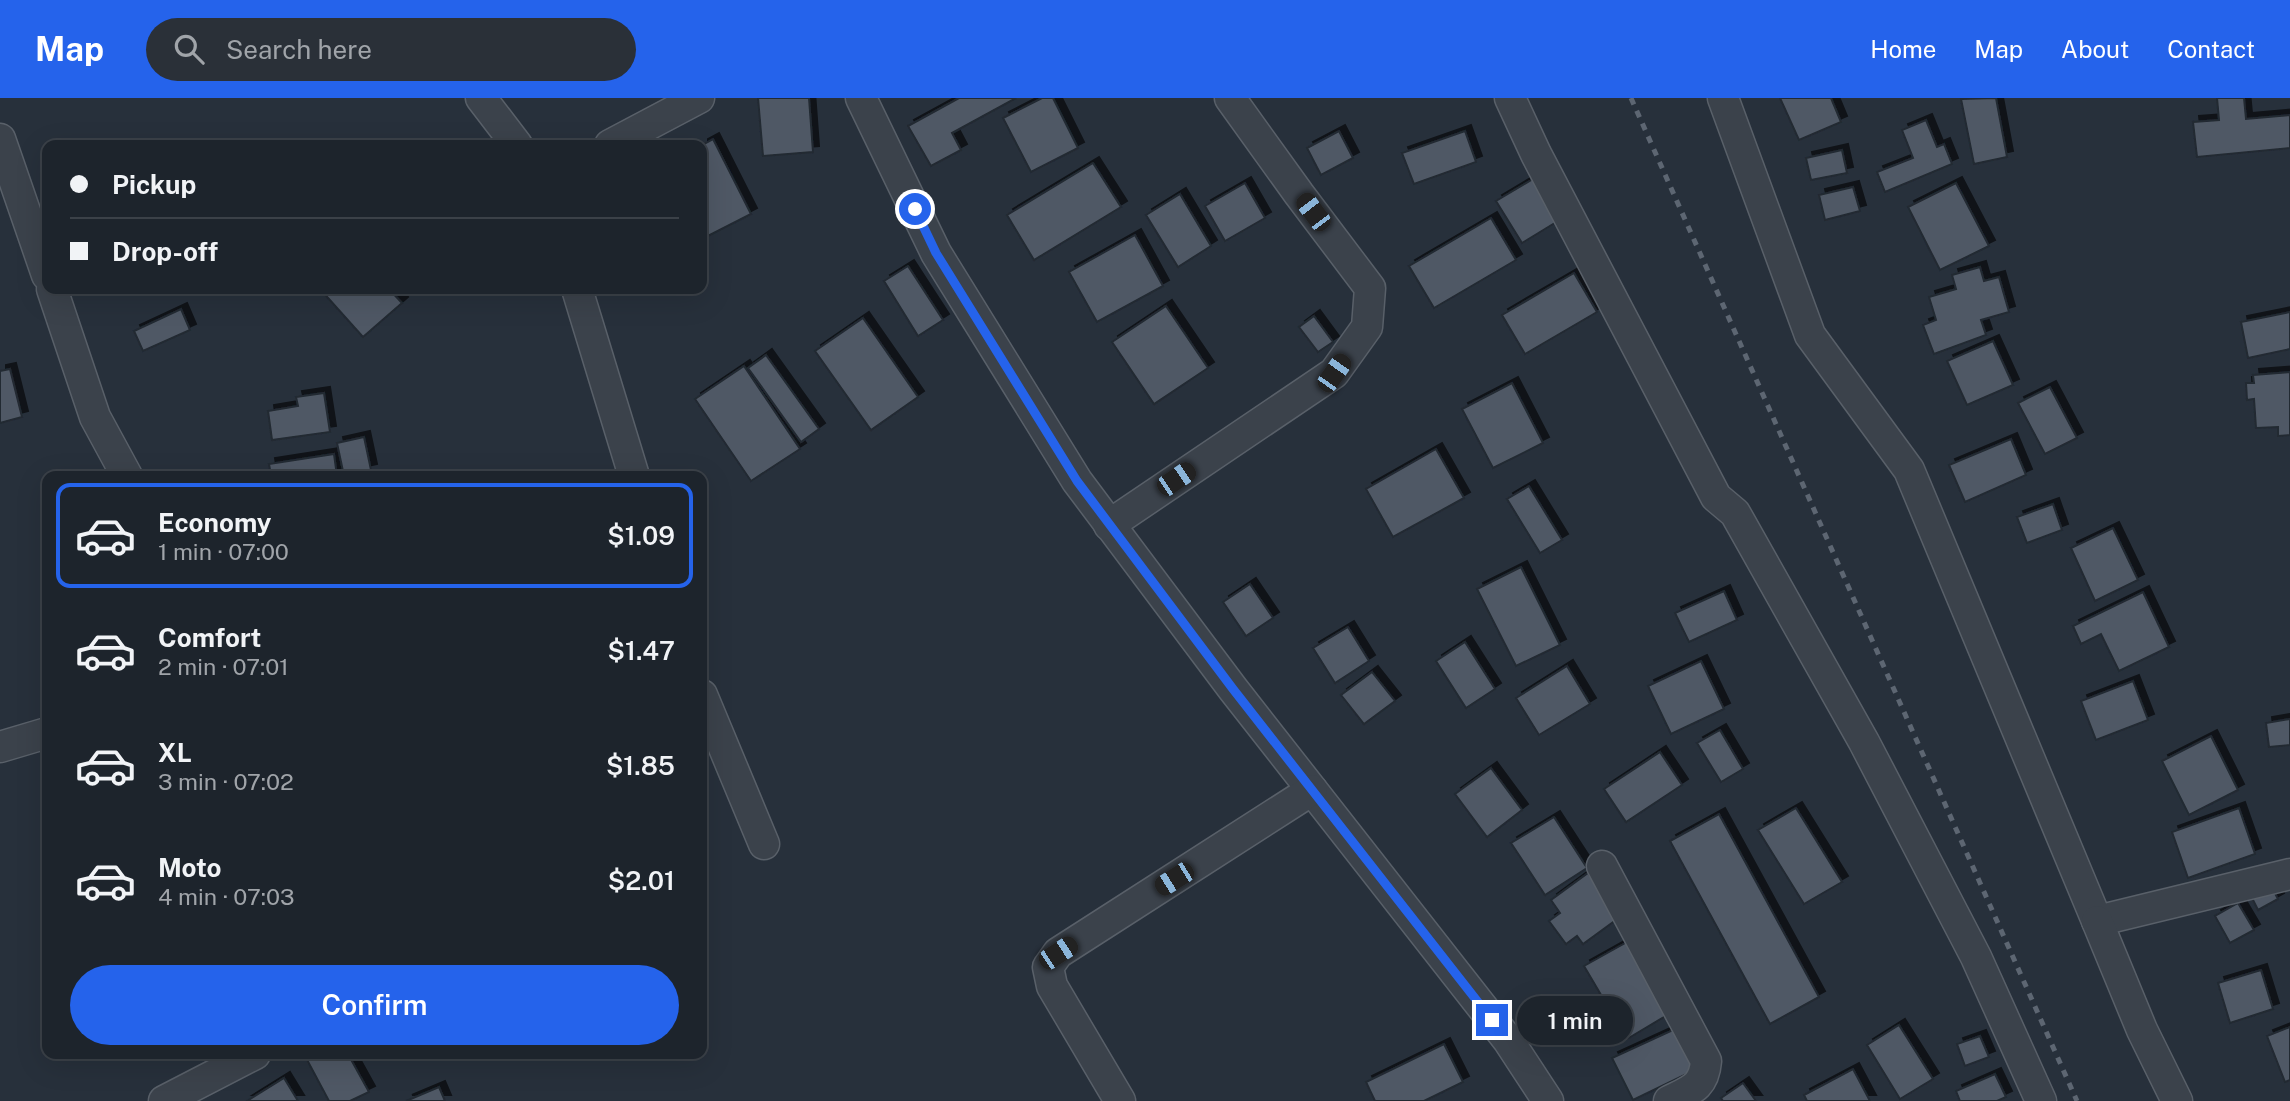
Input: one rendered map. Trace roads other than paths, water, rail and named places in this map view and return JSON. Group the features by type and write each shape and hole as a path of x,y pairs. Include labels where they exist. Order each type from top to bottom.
{"street":[{"path":"481,98 513,140"},
{"path":"619,140 699,98"},
{"path":"861,98 936,253 1077,481 1312,790 1508,1040 1548,1101"},
{"path":"1109,525 1334,373 1367,327 1370,288 1230,98"},
{"path":"1510,98 1536,154 1716,497 1735,513 1864,741 1976,957 2041,1101"},
{"path":"1723,98 1810,335 1909,470 2142,1030 2177,1101"},
{"path":"0,139 42,261"},
{"path":"54,294 95,416 124,471"},
{"path":"579,294 632,471"},
{"path":"707,707 764,844"},
{"path":"0,747 42,734"},
{"path":"1121,1101 1052,986 1048,967 1058,953 1312,790"},
{"path":"1602,866 1706,1060 1705,1075 1697,1087 1669,1101"},
{"path":"2097,921 2290,874"},
{"path":"164,1101 245,1059"}],"railway":[{"path":"1631,98 2077,1101"}]}
